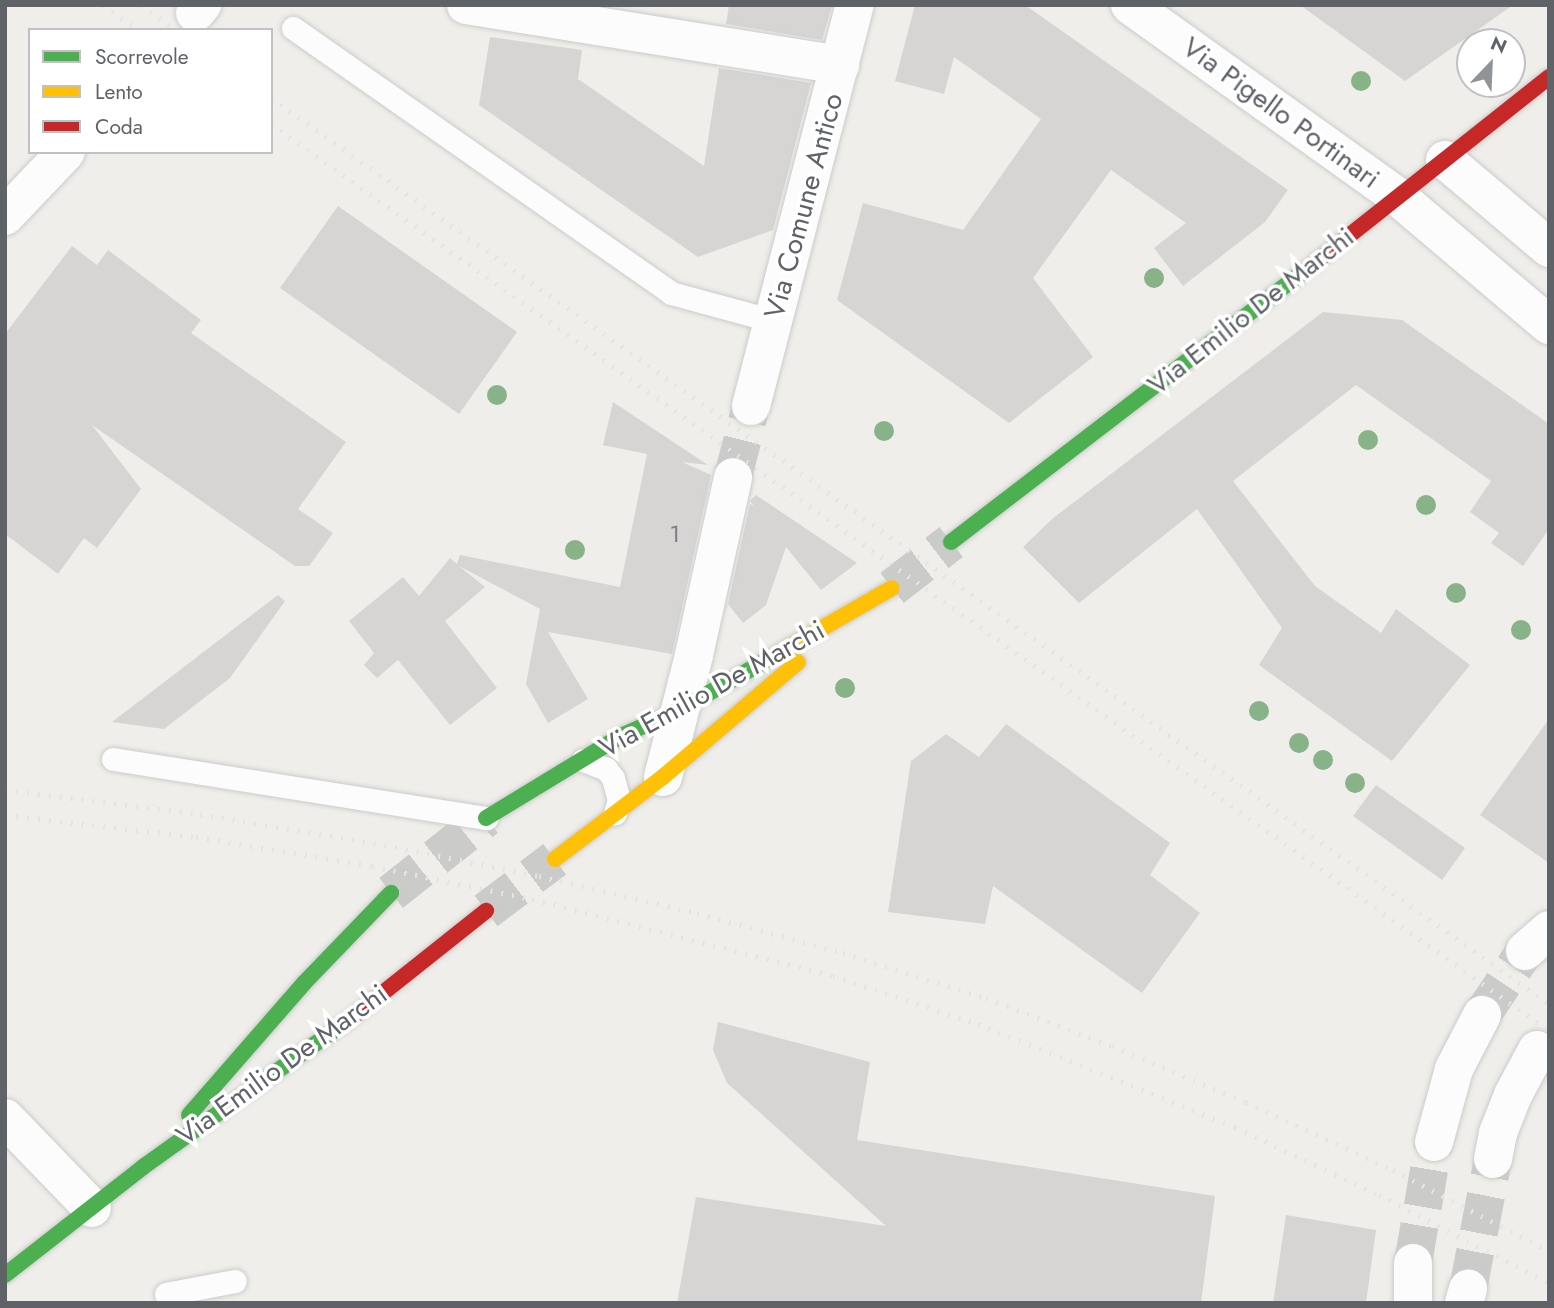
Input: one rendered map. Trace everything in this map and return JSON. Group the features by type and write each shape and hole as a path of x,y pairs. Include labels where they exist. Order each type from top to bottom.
{"street":[{"path":"466,5 840,65"},
{"name":"Via Comune Antico","path":"751,406 855,5"},
{"name":"Via Pigello Portinari","path":"1130,5 1398,197 1549,325"},
{"name":"Via Emilio De Marchi","path":"951,542 1549,77"},
{"path":"5,216 64,154"},
{"path":"1445,160 1549,248"},
{"path":"663,777 733,477"},
{"name":"Via Emilio De Marchi","path":"486,818 621,736 679,710 892,588 818,645 663,777 555,859"},
{"name":"Via Emilio De Marchi","path":"143,1167 305,982 391,893"},
{"name":"Via Emilio De Marchi","path":"5,1275 143,1167 359,1012 486,911"},
{"path":"1434,1142 1454,1069 1482,1015"},
{"path":"1493,1159 1498,1133 1513,1095 1537,1051"},
{"path":"5,1118 92,1208"},
{"path":"1413,1263 1413,1303"}],"lane":[{"path":"293,28 671,293 774,321"},
{"name":"Via Emilio De Marchi","path":"113,759 486,818"},
{"path":"583,760 606,769 613,778 619,800 615,813"},
{"path":"166,1294 235,1281"}],"building":[{"path":"729,5 832,5 822,40 726,24"},
{"path":"915,5 1025,5 1288,190 1265,222 1183,286 1154,248 1186,223 1111,170 1033,278 1093,357 1009,423 837,300 863,203 963,230 1041,119 954,57 944,94 895,81"},
{"path":"1300,5 1513,5 1480,28 1456,28 1456,45 1405,81"},
{"path":"490,37 582,50 578,79 704,166 719,68 811,83 773,230 698,257 479,105"},
{"path":"338,206 517,332 459,414 280,288"},
{"path":"72,246 97,265 108,250 201,320 191,333 346,442 298,509 333,533 309,566 295,566 92,425 141,489 97,548 84,538 58,574 5,534 5,334"},
{"path":"1323,312 1402,320 1549,424 1549,529 1523,566 1491,543 1499,533 1470,512 1491,481 1356,385 1233,481 1315,586 1381,633 1396,609 1470,665 1392,761 1259,665 1282,628 1197,509 1079,603 1023,547 1052,519"},
{"path":"613,402 708,465 682,462 711,475 672,654 548,632 588,699 548,723 526,684 540,609 459,566 485,587 445,621 497,688 450,725 398,660 377,678 364,665 374,653 349,621 403,577 419,596 450,558 457,564 460,555 620,587 647,454 603,445"},
{"path":"756,495 857,563 821,590 786,547 766,605 743,623 728,604 750,504 754,506 750,501"},
{"path":"278,595 285,601 230,678 164,729 112,722"},
{"path":"1549,719 1549,863 1480,815"},
{"path":"1006,724 1170,843 1150,875 1200,913 1142,993 993,886 985,924 888,912 911,761 946,734 979,757"},
{"path":"1376,785 1465,848 1442,880 1353,816"},
{"path":"718,1022 870,1062 857,1140 1215,1196 1201,1303 677,1303 696,1197 886,1226 727,1083 713,1050"},
{"path":"1286,1215 1376,1230 1366,1303 1273,1303"}],"tunnel":[{"path":"733,477 751,406"},
{"path":"892,588 951,542"},
{"path":"391,893 486,818"},
{"path":"486,911 555,859"},
{"path":"1482,1015 1525,951"},
{"path":"1413,1263 1434,1142"},
{"path":"1468,1289 1493,1159"}],"railway":[{"path":"103,5 135,28"},
{"path":"141,5 172,28"},
{"path":"273,99 1549,1004"},
{"path":"273,125 1549,1031"},
{"path":"5,790 200,814 395,847 539,876 697,913 843,953 986,998 1112,1046 1246,1102 1393,1170 1549,1251"},
{"path":"5,815 196,837 372,866 532,899 833,976 978,1024 1235,1127 1379,1195 1549,1283"}],"traffic: fast":[{"path":"951,542 1307,269"},
{"path":"486,818 621,736 679,710 772,657"},
{"path":"189,1115 305,982 391,893"},
{"path":"5,1275 143,1167 350,1019"}],"traffic: slow":[{"path":"772,657 892,588"},
{"path":"555,859 663,777 798,662"}],"traffic: jam":[{"path":"1307,269 1549,77"},
{"path":"350,1019 486,911"}]}
